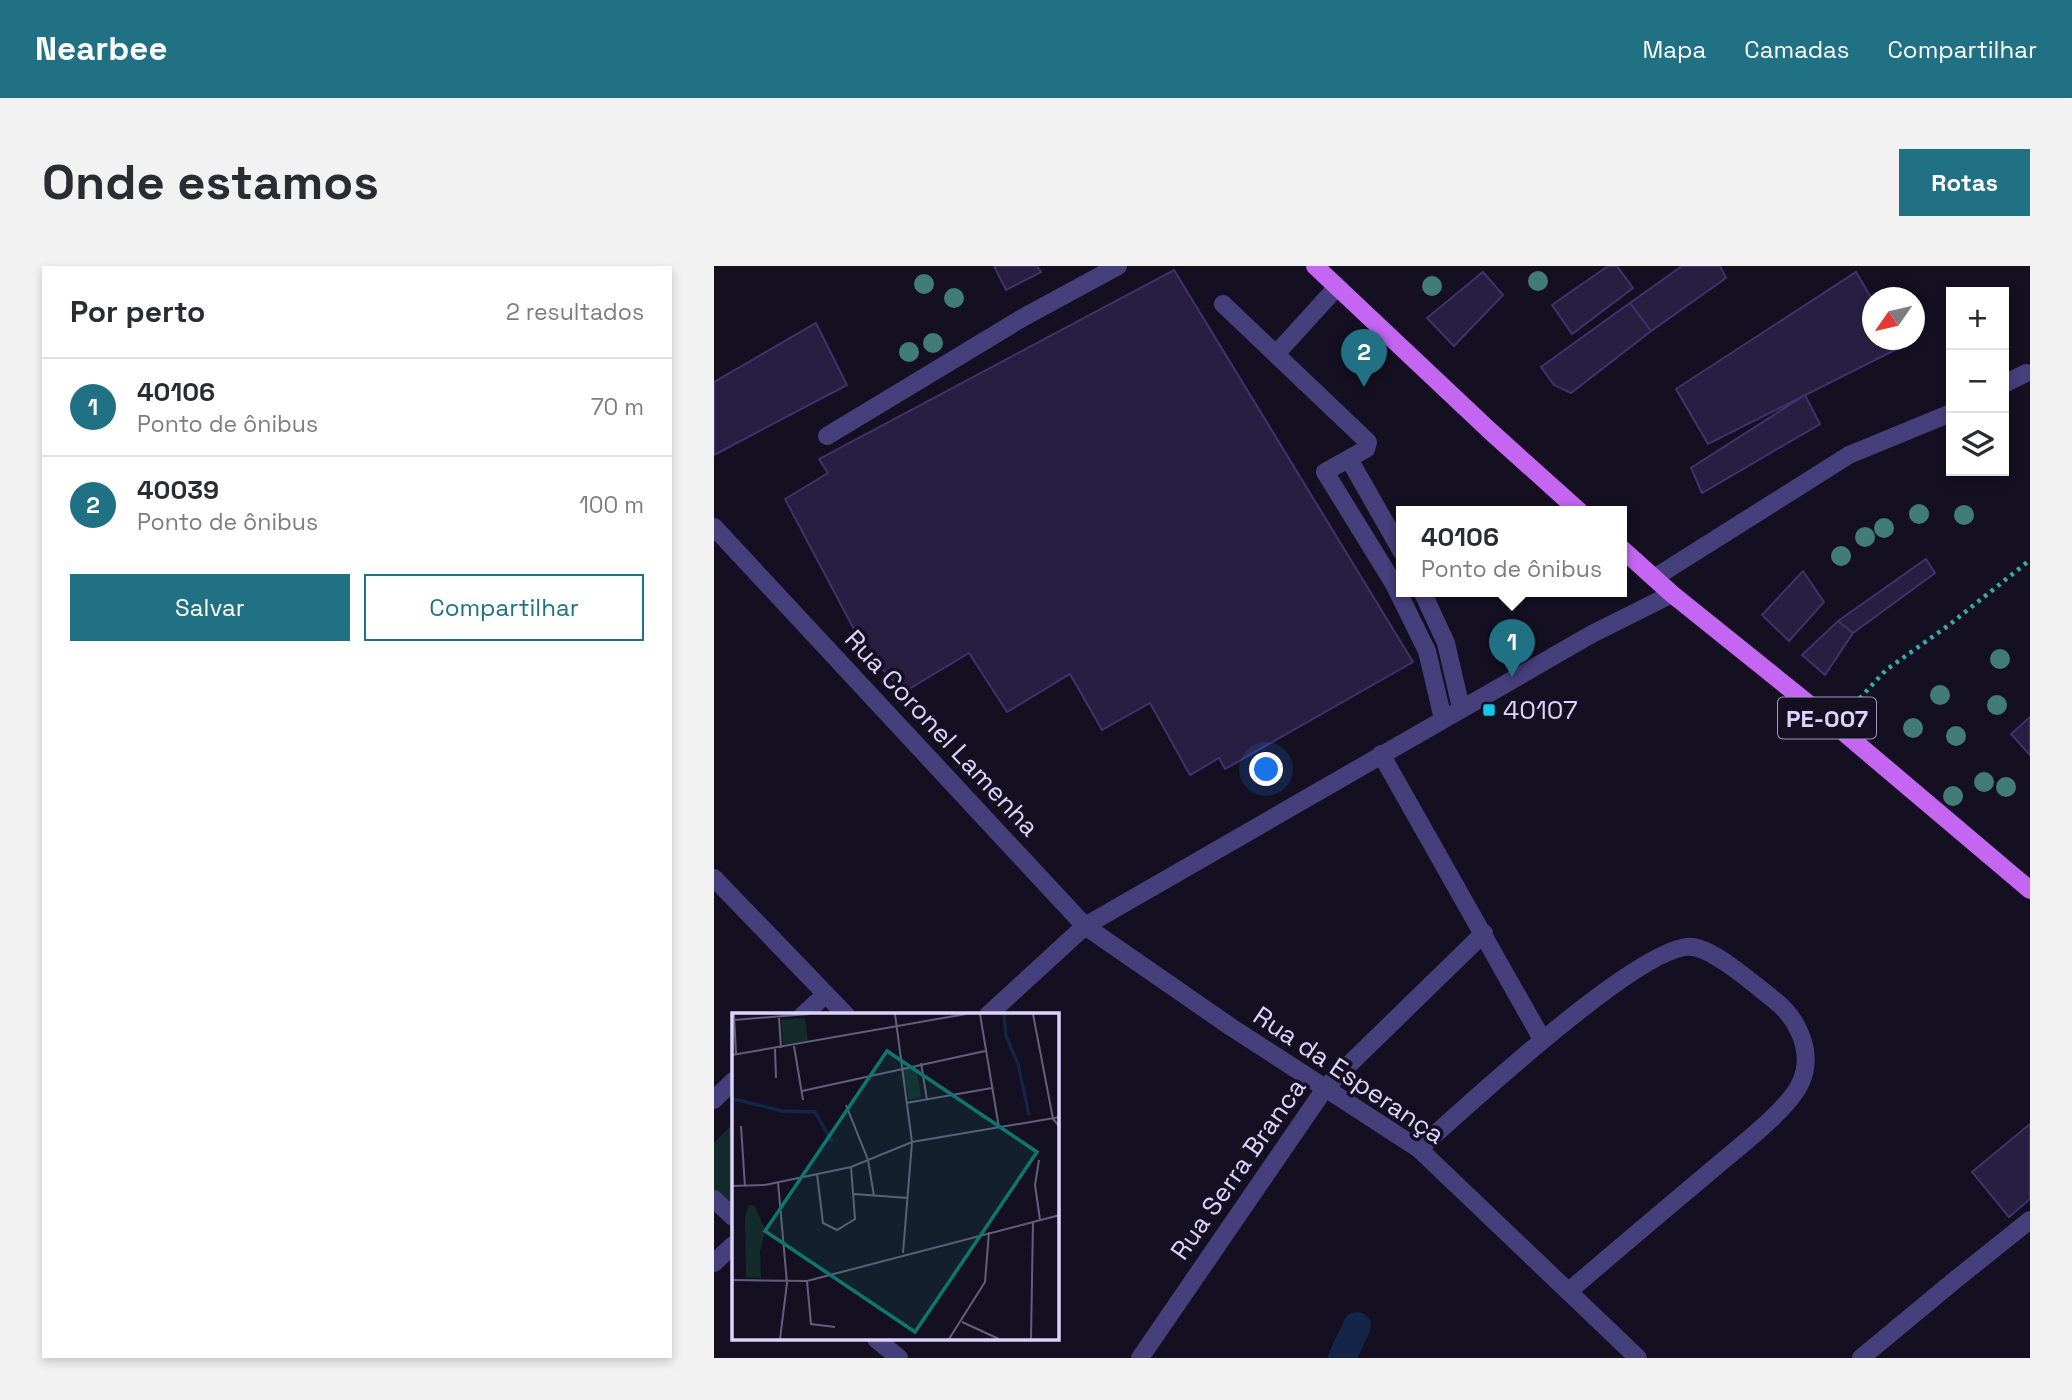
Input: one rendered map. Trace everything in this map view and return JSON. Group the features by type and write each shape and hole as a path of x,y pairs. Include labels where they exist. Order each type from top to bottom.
{"main road":[{"path":"1315,266 1573,506"},
{"name":"PE-007","path":"1627,554 1672,594 1836,725 2030,890"}],"street":[{"path":"827,436 1024,317 1118,266"},
{"path":"1276,354 1337,287"},
{"path":"1223,304 1368,442 1366,449 1325,472 1360,529 1396,579"},
{"path":"2009,382 2026,373"},
{"path":"1654,578 1849,454 1946,415"},
{"path":"1349,460 1396,542"},
{"path":"1360,529 1381,517"},
{"name":"Rua Coronel Lamenha","path":"717,536 1085,926 1141,964"},
{"path":"990,1013 1085,926 1461,708 1592,634 1672,594"},
{"path":"1404,597 1427,651 1443,719"},
{"path":"1425,597 1446,643 1461,708"},
{"path":"1427,651 1446,643"},
{"path":"1381,754 1542,1039"},
{"path":"714,878 844,1013"},
{"name":"Rua Serra Branca","path":"1140,1358 1326,1087 1484,933"},
{"path":"1419,1149 1542,1039 1654,958 1679,948 1692,947 1724,963 1778,1003 1793,1021 1805,1044 1806,1061 1801,1082 1791,1096 1753,1135 1569,1291"},
{"name":"Rua da Esperança","path":"1141,964 1231,1027 1419,1149 1638,1358"},
{"path":"805,1013 826,994"},
{"path":"714,1100 732,1082"},
{"path":"714,1199 732,1216"},
{"path":"1861,1358 2030,1220"},
{"path":"714,1263 732,1246"},
{"path":"877,1340 899,1358"}],"path":[{"path":"1836,725 1886,670 1949,625 2030,560"}],"green space":[{"path":"732,1125 732,1209 714,1190 714,1143"}],"building":[{"path":"994,266 1037,266 1041,272 1006,290"},
{"path":"1608,266 1617,266 1633,288 1572,334 1552,305"},
{"path":"1682,266 1720,266 1726,278 1651,331 1630,303"},
{"path":"1174,270 1413,662 1225,769 1219,758 1190,775 1150,703 1102,730 1070,674 1007,712 969,653 904,692 866,652 785,499 828,473 819,459"},
{"path":"1483,272 1503,295 1454,346 1427,318"},
{"path":"1856,272 1865,287 1862,287 1862,350 1895,350 1708,444 1676,389"},
{"path":"1630,303 1651,331 1571,393 1554,385 1541,367"},
{"path":"816,323 847,385 714,455 714,382"},
{"path":"1805,395 1820,424 1702,493 1691,468"},
{"path":"1926,559 1935,573 1853,633 1838,621"},
{"path":"1803,571 1824,602 1789,641 1762,615"},
{"path":"1838,621 1853,633 1825,675 1802,655"},
{"path":"2030,717 2030,755 2011,734"},
{"path":"2030,1124 2030,1199 2009,1217 1972,1172"}],"waterway":[{"path":"1342,1358 1357,1326"}],"place":[{"name":"40039","path":"1364,387"},
{"name":"40106","path":"1512,677"},
{"name":"40107","path":"1489,710"}]}
